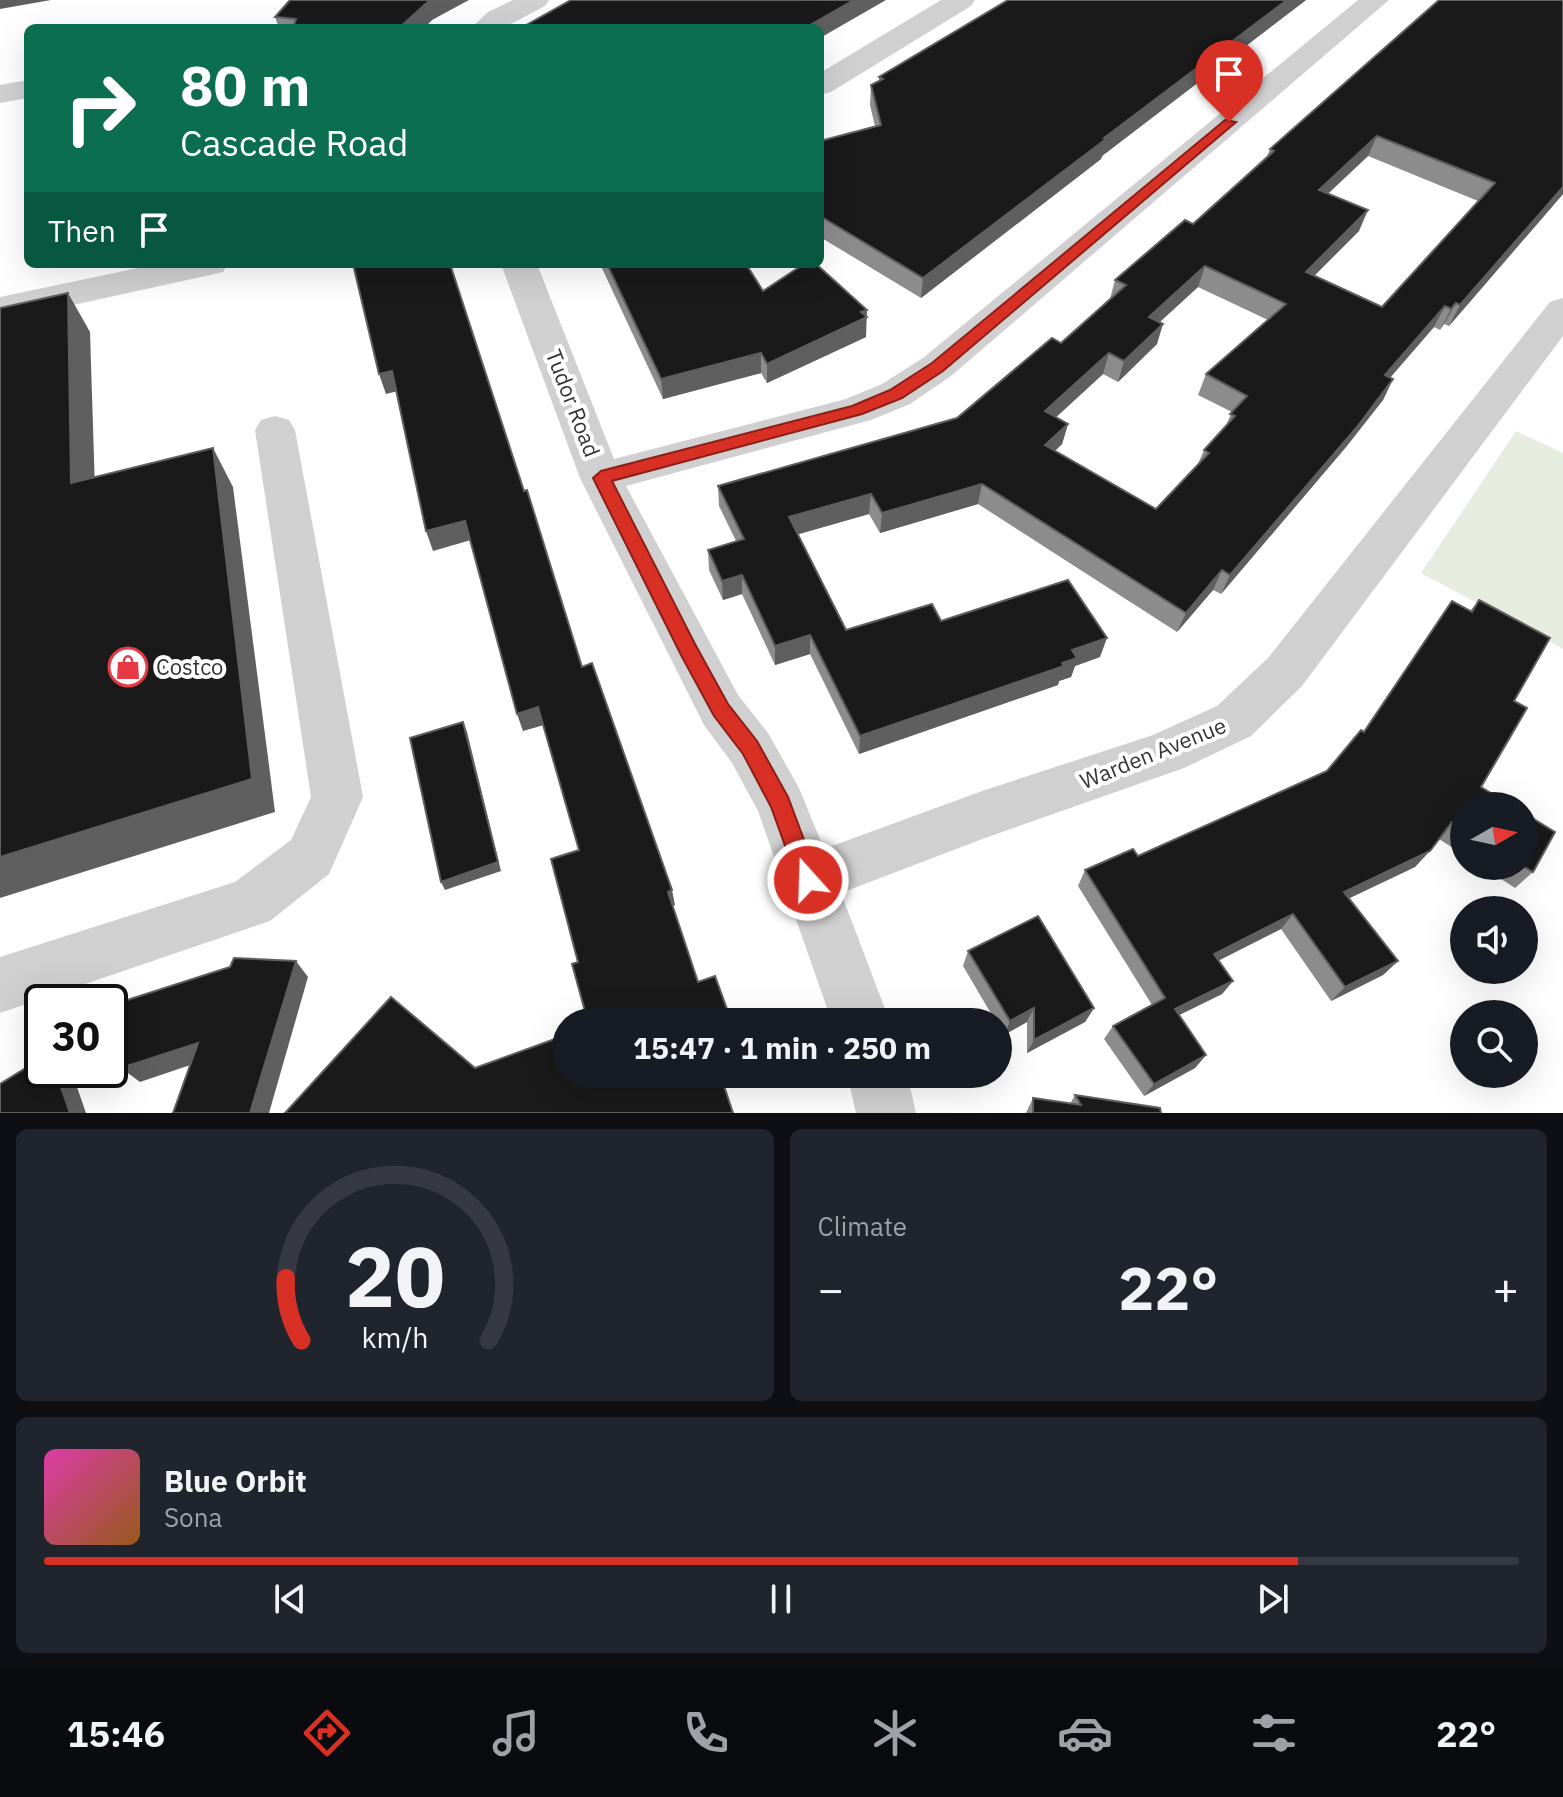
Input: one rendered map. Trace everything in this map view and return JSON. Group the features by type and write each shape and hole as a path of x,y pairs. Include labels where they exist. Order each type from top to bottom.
{"street":[{"path":"490,24 535,0"},
{"path":"824,84 961,0"},
{"path":"601,478 857,410 896,394 937,367 1375,0"},
{"path":"0,94 24,90"},
{"path":"41,268 42,300"},
{"path":"0,309 191,268"},
{"name":"Tudor Road","path":"521,268 601,478 721,710 750,748 781,804 808,880"},
{"name":"Warden Avenue","path":"808,880 982,815 1166,753 1234,721 1285,672 1563,310"},
{"path":"0,985 251,903 310,857 337,797 275,430"},
{"path":"808,880 856,1008"},
{"path":"880,1088 886,1113"}],"shaded area":[{"path":"1516,431 1563,453 1563,649 1421,573"}],"building":[{"path":"290,0 430,0 403,24 294,24 296,19 275,17"},
{"path":"571,0 854,0 812,24 528,24"},
{"path":"1008,0 1287,0 923,278 824,218 824,140 881,125 871,85 883,79 879,77"},
{"path":"1439,0 1563,0 1563,187 1460,305 1456,303 1451,309 1445,306 1385,375 1393,379 1357,427 1230,575 1222,570 1186,613 982,484 882,513 871,494 789,517 846,630 932,604 941,621 1068,580 1107,638 1072,650 1077,658 1062,663 1064,666 860,736 810,635 775,646 742,575 722,581 708,550 744,539 718,486 957,418 1052,338 1061,343 1126,285 1115,280 1185,220 1193,224 1274,151 1270,149","holes":["1377,136 1495,183 1382,307 1306,272 1368,210 1319,190","1205,266 1286,304 1206,374 1247,396 1230,414 1235,416 1204,450 1209,453 1156,509 1045,445 1068,424 1045,411 1109,353 1124,361 1163,324 1149,317"]},
{"path":"354,268 451,268 524,491 527,490 582,667 592,663 672,890 668,892 698,982 715,976 727,1008 584,1008 572,964 578,962 551,859 579,850 538,707 517,714 465,521 426,531 392,371 379,374"},
{"path":"609,268 749,268 763,291 798,268 820,268 867,310 861,312 867,317 767,364 761,353 661,379"},
{"name":"Costco","path":"68,293 71,483 213,448 252,779 0,857 0,308"},
{"path":"1479,600 1550,638 1514,701 1527,708 1481,787 1489,792 1450,792 1450,825 1430,851 1344,892 1398,961 1345,987 1293,914 1214,954 1233,981 1175,1009 1206,1055 1154,1084 1113,1026 1165,998 1085,870 1133,849 1138,856 1327,771 1361,730 1364,732 1452,601 1472,612"},
{"path":"463,722 498,862 441,882 410,738"},
{"path":"1538,822 1555,832 1538,863"},
{"path":"1038,916 1094,1008 1034,1040 1034,1008 1012,1020 1012,1008 1002,1008 968,951"},
{"path":"234,958 296,961 250,1113 173,1113 198,1043 128,1066 128,1000 230,967"},
{"path":"391,997 475,1068 552,1040 552,1088 725,1088 733,1113 285,1113"},
{"path":"24,1069 24,1088 61,1088 70,1113 0,1113 0,1084"},
{"path":"1075,1095 1160,1108 1161,1113 1033,1113 1033,1098 1081,1105"}],"place":[{"name":"Costco","path":"128,667"}],"route":[{"path":"808,880 781,804 750,748 721,710 601,478 857,410 896,394 937,367 1229,122"}]}
